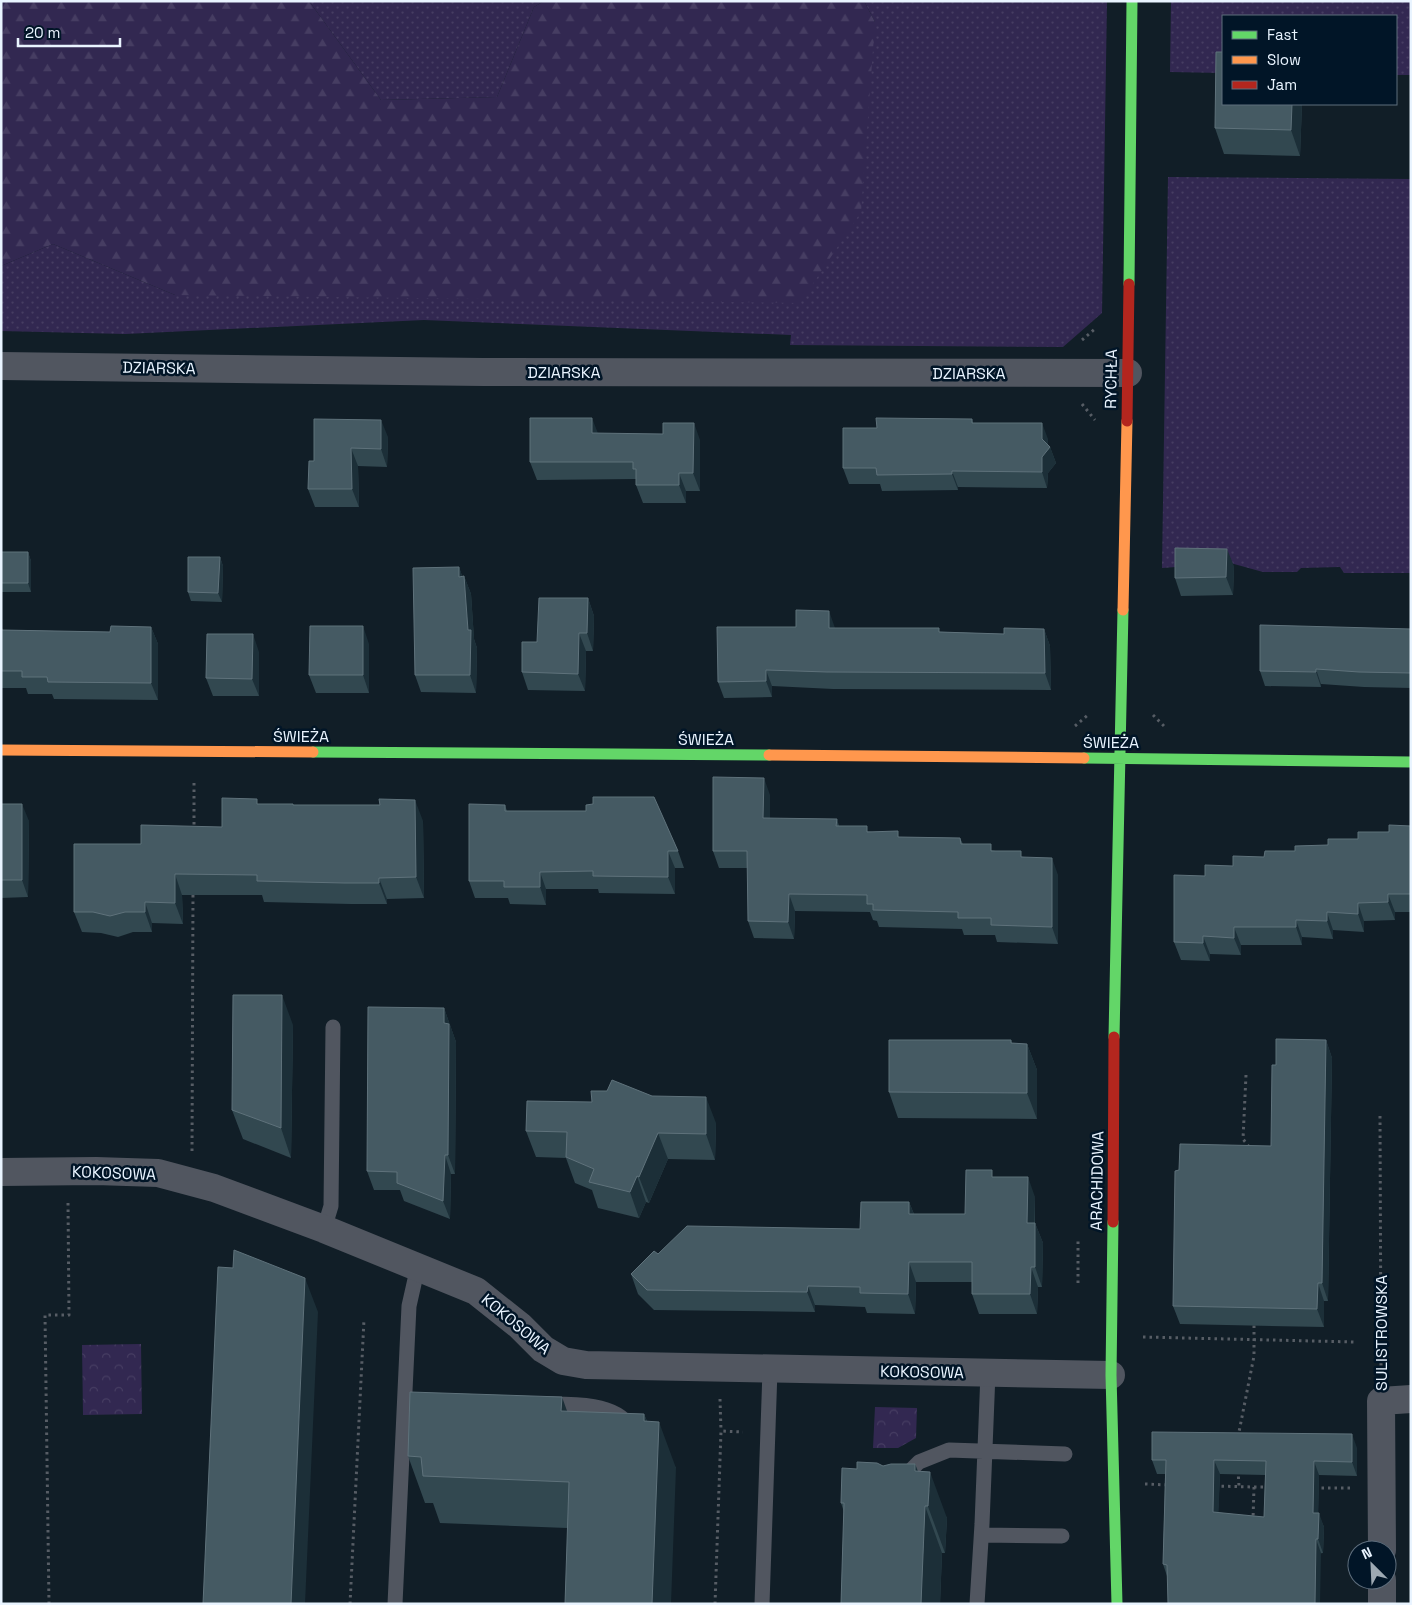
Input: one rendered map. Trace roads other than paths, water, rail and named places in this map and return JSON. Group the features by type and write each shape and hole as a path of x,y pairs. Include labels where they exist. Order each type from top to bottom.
{"street":[{"name":"RYCHŁA","path":"1119,758 1128,373 1132,1"},
{"name":"DZIARSKA","path":"1,366 482,372 1128,373"},
{"name":"ŚWIEŻA","path":"1,750 1119,758 1411,762"},
{"name":"ARACHIDOWA","path":"1116,1604 1111,1375 1119,758"},
{"name":"KOKOSOWA","path":"1,1172 96,1171 158,1173 214,1188 324,1229 476,1291 520,1326 543,1349 563,1361 586,1365 770,1370 1111,1375"},
{"name":"SULISTROWSKA","path":"1382,1540 1382,1401 1411,1399"},
{"path":"1382,1590 1382,1604"}],"lane":[{"path":"324,1229 330,1206 333,1027"},
{"path":"395,1604 409,1306 418,1266"},
{"path":"762,1604 770,1370"},
{"path":"977,1604 982,1535 988,1373"},
{"path":"405,1403 423,1403"},
{"path":"527,1404 600,1407 616,1414 628,1423 633,1434 632,1441"},
{"path":"903,1496 906,1481 911,1470 919,1462 949,1450 1064,1454"},
{"path":"982,1535 1062,1536"}]}
